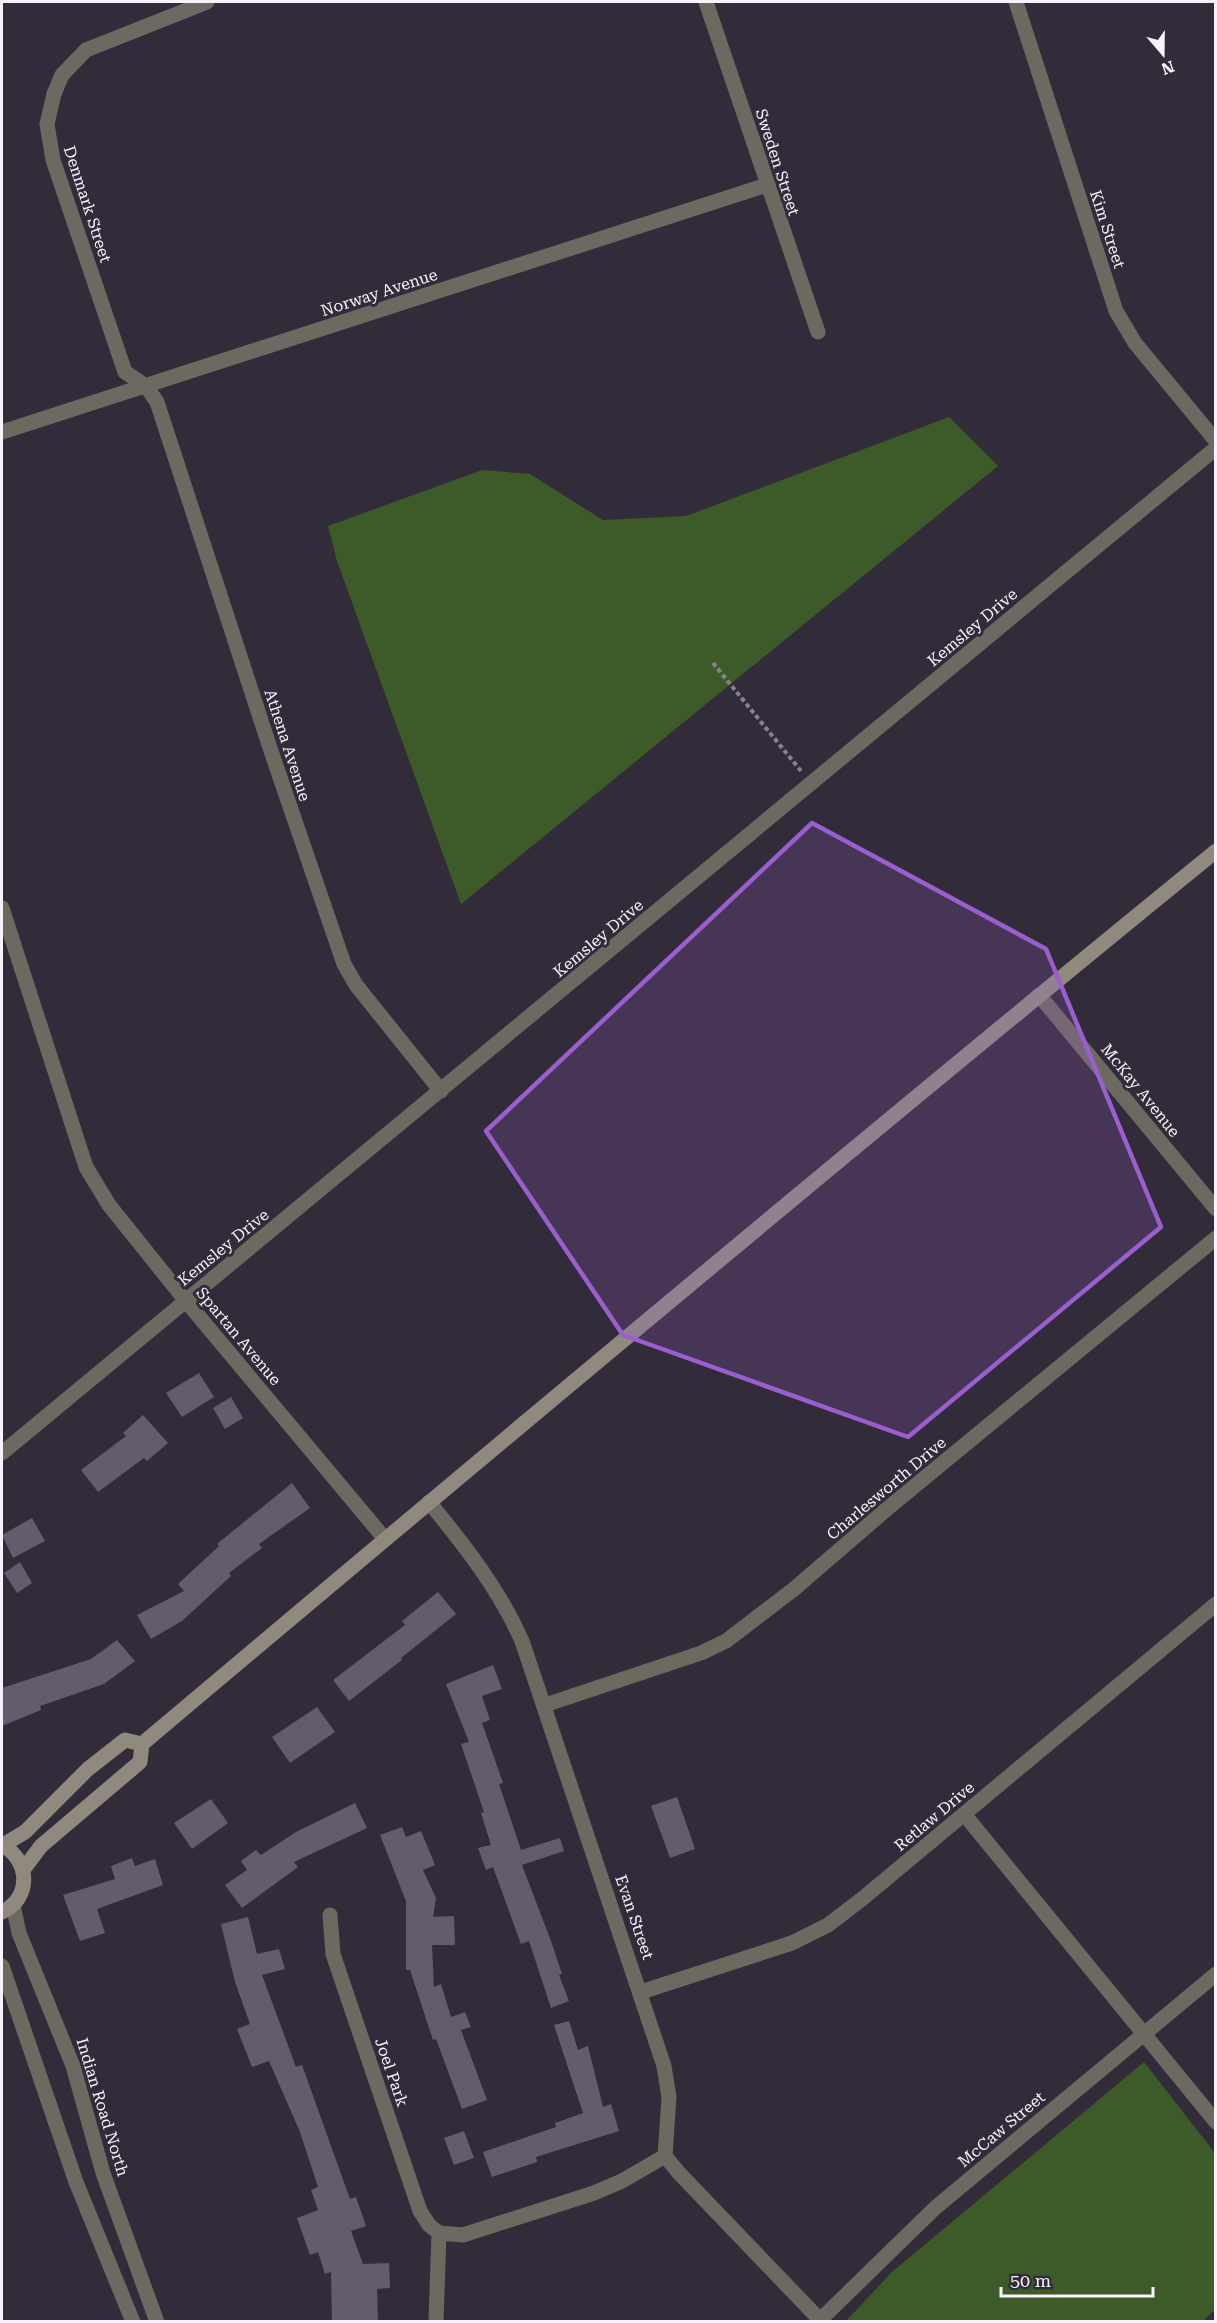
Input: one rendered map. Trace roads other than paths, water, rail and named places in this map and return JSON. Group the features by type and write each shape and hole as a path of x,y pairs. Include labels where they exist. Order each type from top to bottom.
{"main road":[{"path":"142,1744 125,1740 88,1769 25,1832 2,1845 16,1855 23,1870 41,1846 140,1762 142,1744 1039,994 1215,851"},
{"name":"Indian Road North","path":"7,1909 23,1889 23,1870"}],"street":[{"name":"Denmark Street","path":"146,386 125,372 53,160 47,123 54,94 62,75 86,50 207,2"},
{"name":"Sweden Street","path":"706,2 818,332"},
{"name":"Kim Street","path":"1016,2 1123,326 1215,441"},
{"name":"Norway Avenue","path":"2,432 767,185"},
{"name":"Athena Avenue","path":"146,386 157,402 271,751 344,964 356,985 441,1091"},
{"name":"Kemsley Drive","path":"2,1453 1215,448"},
{"name":"Spartan Avenue","path":"2,908 86,1167 109,1205 385,1539"},
{"name":"McKay Avenue","path":"1039,994 1215,1209"},
{"name":"Charlesworth Drive","path":"545,1705 701,1653 726,1641 794,1589 888,1508 1215,1238"},
{"name":"Evan Street","path":"429,1502 473,1556 505,1605 522,1641 664,2066 669,2108 665,2156"},
{"name":"Retlaw Drive","path":"641,1992 792,1943 813,1933 862,1899 1215,1604"},
{"path":"964,1814 1215,2122"},
{"name":"Indian Road North","path":"7,1909 73,2066 104,2172 157,2322"},
{"name":"Joel Park","path":"330,1915 333,1953 420,2211 429,2225 439,2233"},
{"path":"2,1966 76,2182 133,2322"},
{"name":"McCaw Street","path":"819,2321 935,2208 1215,1974"},
{"path":"436,2321 439,2233 463,2235 594,2193 629,2177 665,2156 819,2321"}]}
